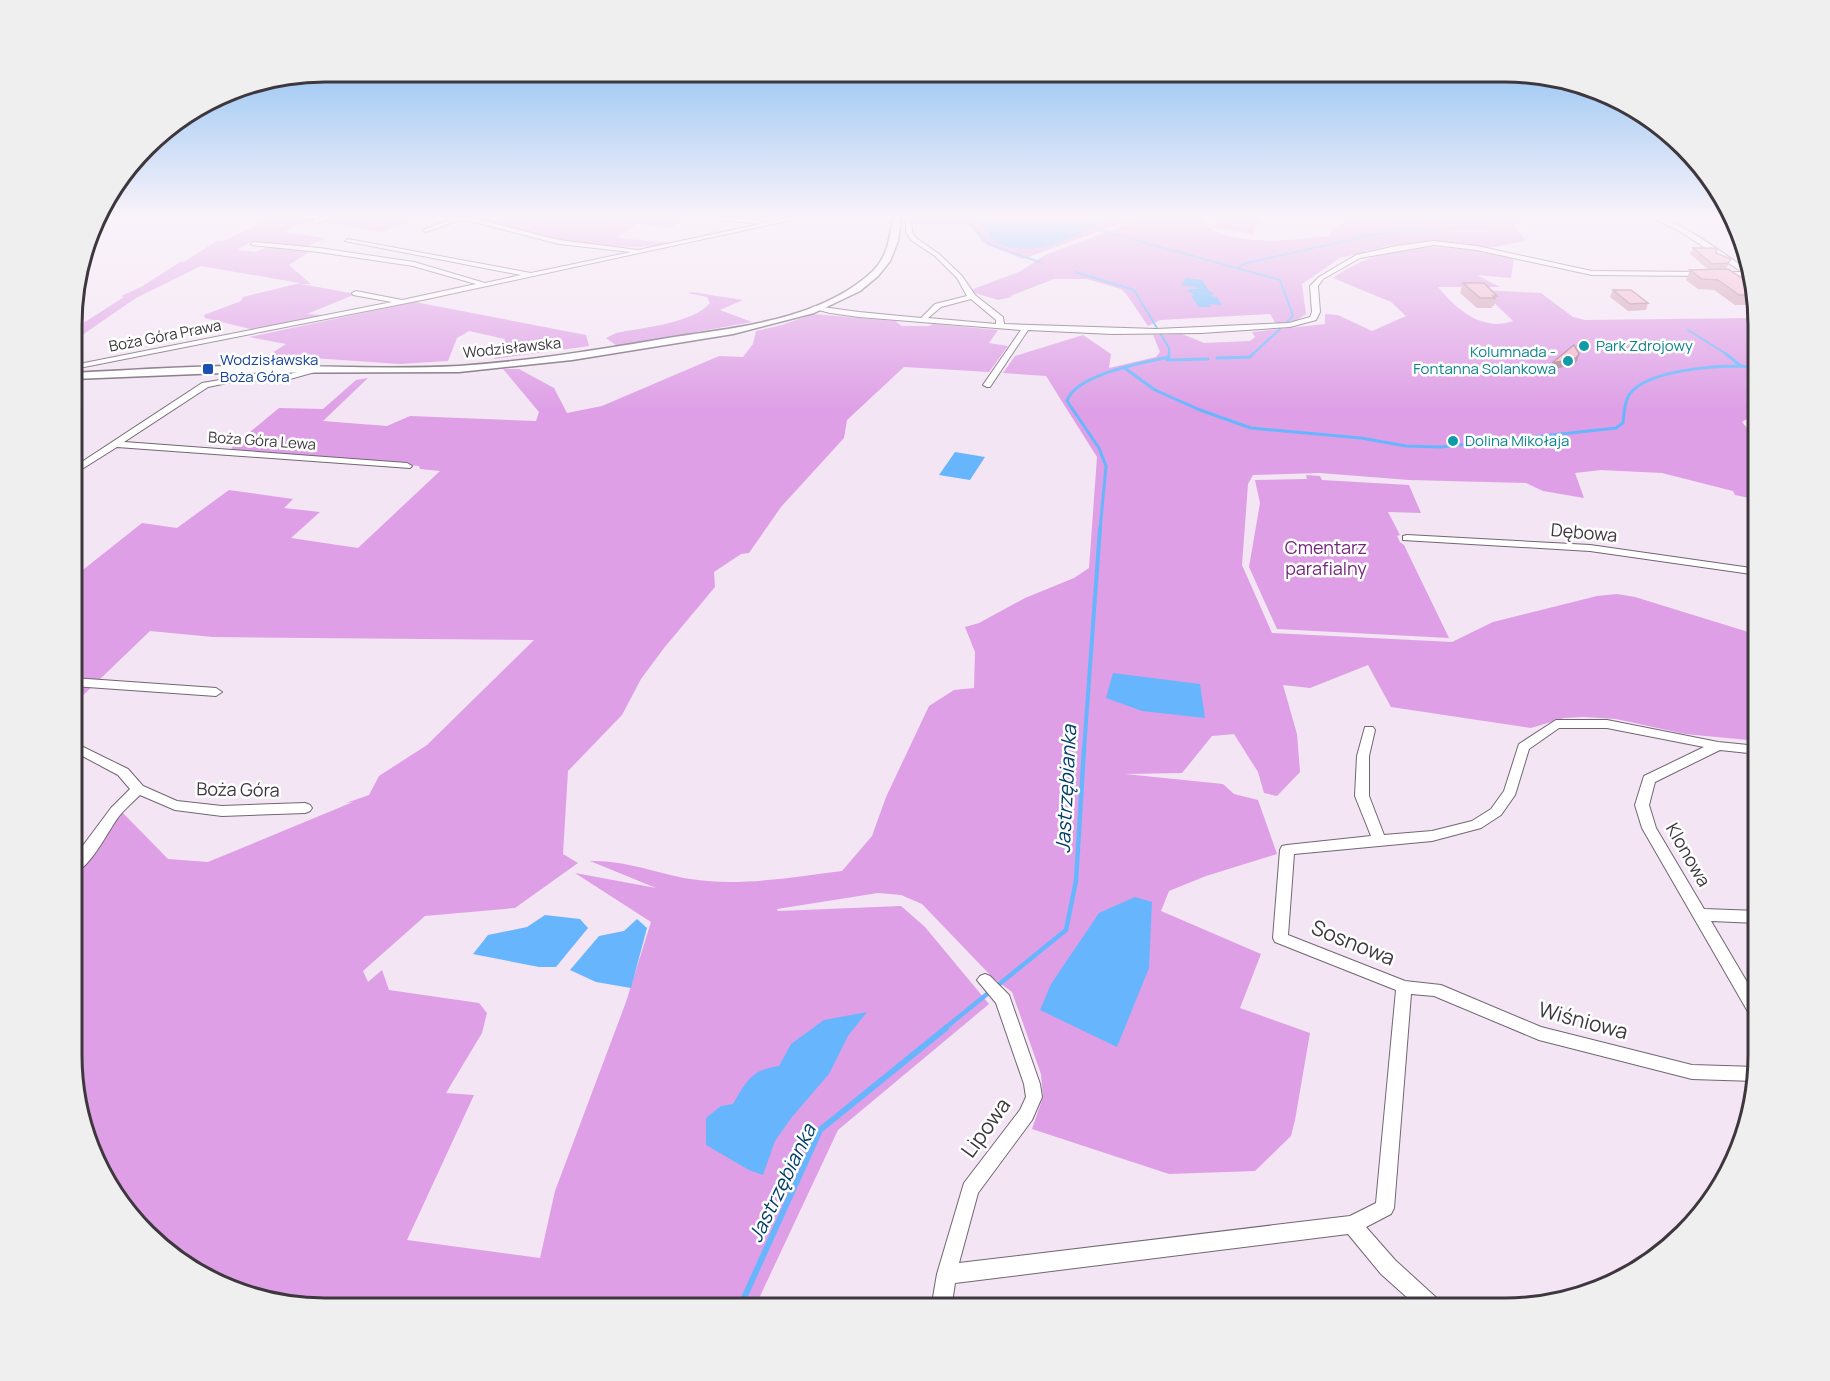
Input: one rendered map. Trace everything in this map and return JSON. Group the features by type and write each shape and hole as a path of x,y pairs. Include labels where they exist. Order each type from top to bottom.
{"main road":[{"name":"Wodzisławska","path":"82,376 208,369 441,370 557,359 759,325 820,306 864,281"}],"street":[{"name":"Boża Góra Prawa","path":"474,281 486,285"},
{"name":"Boża Góra Prawa","path":"82,365 503,281"},
{"path":"962,281 972,297 1000,319 1000,326"},
{"path":"820,306 843,312 923,320 1088,332 1281,326 1305,323 1315,315 1313,289 1318,281"},
{"name":"Boża Góra Prawa","path":"356,293 403,302"},
{"path":"923,320 930,310 940,305 972,297"},
{"path":"987,385 1026,328"},
{"path":"82,466 205,385 229,379 296,376 312,370"},
{"name":"Boża Góra Lewa","path":"115,444 407,466"},
{"name":"Dębowa","path":"1407,538 1590,548 1748,571"},
{"path":"82,683 216,692"},
{"name":"Sosnowa","path":"947,1274 1352,1225 1385,1208 1404,987 1280,938 1287,850 1432,836 1476,825 1496,812 1510,792 1523,747 1556,724 1607,724 1718,746 1748,749"},
{"path":"1369,730 1363,756 1362,796 1379,840"},
{"name":"Klonowa","path":"1718,746 1649,778 1642,805 1649,828 1748,996"},
{"name":"Boża Góra","path":"82,751 123,772 138,789 175,805 203,810 255,811 305,808"},
{"path":"82,858 116,811 138,789"},
{"path":"1701,915 1748,917"},
{"name":"Lipowa","path":"943,1298 947,1274 970,1189 1026,1115 1034,1097 1032,1084 1003,1000 985,980"},
{"name":"Wiśniowa","path":"1404,987 1435,990 1539,1033 1692,1072 1747,1074"},
{"path":"1352,1225 1388,1267 1422,1298"}],"green space":[{"path":"150,281 170,281 136,298 82,336 82,324 124,297 121,296"},
{"path":"291,281 308,281 311,284 301,284 356,294 307,314 321,315 255,330 205,318 204,315 241,301 243,297 300,283"},
{"path":"993,281 1048,281 1010,296 1012,297 998,300 968,291"},
{"path":"1095,281 1306,281 1302,284 1306,314 1295,321 1276,324 1270,314 1160,320 1148,326 1121,289"},
{"path":"1341,281 1489,281 1500,287 1438,287 1462,311 1491,324 1513,321 1481,290 1541,293 1573,317 1585,320 1748,318 1748,418 1742,422 1748,429 1748,498 1735,495 1733,491 1662,473 1601,470 1575,473 1584,498 1543,491 1526,483 1409,480 1320,473 1253,475 1248,484 1242,565 1272,633 1452,642 1493,622 1597,596 1617,594 1635,597 1748,632 1748,740 1685,734 1616,719 1564,718 1531,728 1391,707 1368,665 1310,688 1283,685 1297,734 1300,772 1277,796 1264,793 1258,772 1234,734 1212,736 1182,773 1125,774 1223,784 1234,794 1258,800 1277,854 1206,876 1169,891 1161,911 1261,954 1240,1008 1310,1033 1291,1136 1255,1171 1169,1174 1032,1129 1043,1097 1041,1074 1012,992 993,978 922,904 901,895 878,893 777,909 778,911 901,906 925,927 989,1004 838,1130 759,1298 310,1298 278,1294 233,1280 191,1258 165,1238 143,1216 123,1190 95,1133 87,1103 83,1071 82,843 88,846 120,810 168,859 208,862 369,795 379,776 427,745 534,640 213,637 150,631 82,696 82,571 142,523 177,528 229,490 293,499 284,508 320,512 291,538 358,548 440,471 420,469 419,466 231,450 279,408 323,409 356,380 368,378 323,421 387,426 410,416 536,421 539,412 503,369 519,369 554,388 567,413 602,406 719,356 743,357 753,344 756,331 813,314 895,321 902,326 933,324 998,330 989,343 1008,346 989,372 904,367 847,420 844,438 781,507 749,553 741,554 714,572 715,587 641,679 622,715 568,771 563,854 578,863 515,908 425,916 363,971 368,982 382,970 389,990 479,1003 487,1013 482,1033 446,1093 474,1095 407,1240 540,1258 555,1191 626,1002 651,922 575,873 656,888 590,861 628,865 690,879 728,882 747,882 842,871 872,836 886,797 929,706 954,690 974,688 975,652 965,627 979,623 1025,598 1074,578 1089,568 1097,457 1046,376 1003,373 1015,356 1083,335 1111,354 1109,368 1156,357 1160,352 1153,335 1182,334 1204,343 1250,341 1255,337 1252,332 1325,324 1325,314 1338,315 1372,331 1406,316 1391,302"},
{"path":"688,293 743,300 720,310 752,322 617,346 606,338 616,333 680,320 702,310 710,303 707,297"},
{"path":"415,302 586,335 589,346 494,359 505,339 469,331 457,338 448,361 400,364 269,355 286,344 249,337"},
{"name":"Cmentarz parafialny","path":"1306,475 1320,476 1322,480 1409,485 1421,513 1388,512 1400,535 1397,536 1404,545 1449,638 1277,629 1249,567 1260,503 1255,480 1307,479"}],"water":[{"path":"1184,281 1203,281 1209,291 1214,293 1211,296 1217,297 1222,305 1209,304 1211,307 1199,307 1191,296 1194,295 1186,290 1200,288 1181,285"},
{"path":"955,452 985,457 970,480 939,475"},
{"path":"1113,673 1200,684 1205,718 1142,711 1106,698"},
{"path":"1135,897 1152,902 1149,968 1117,1047 1040,1010 1051,984 1099,913"},
{"path":"545,915 580,919 588,928 556,967 539,967 473,954 488,935 527,927"},
{"path":"637,919 647,928 631,988 596,982 570,970 599,936 624,931"},
{"path":"867,1012 848,1036 829,1074 792,1117 775,1141 763,1175 749,1170 706,1145 706,1118 721,1106 733,1104 746,1083 756,1074 762,1070 779,1066 791,1044 824,1020"}],"building":[{"path":"1720,281 1743,281 1745,295 1739,295"},
{"path":"1463,283 1484,283 1497,296 1480,298"},
{"path":"1613,290 1631,290 1648,303 1630,304"},
{"path":"1574,345 1579,354 1576,358 1552,363"}],"waterway":[{"name":"Jastrzębianka","path":"1100,530 1106,466 1099,448 1067,401 1073,392 1096,377 1128,366 1169,357 1169,348 1134,290 1106,281"},
{"path":"1281,281 1293,316 1286,323"},
{"path":"1252,355 1280,329"},
{"path":"1688,330 1728,355"},
{"path":"1726,354 1741,366"},
{"path":"1217,358 1250,357 1252,355"},
{"path":"1167,360 1208,359"},
{"path":"1126,369 1155,390 1200,410 1251,428 1361,438 1406,446 1441,447 1616,428 1623,423 1624,409 1629,395 1650,380 1681,371 1741,366"},
{"path":"1741,366 1748,367"},
{"name":"Jastrzębianka","path":"1084,750 1100,528"},
{"name":"Jastrzębianka","path":"944,1029 1066,930 1076,881 1084,749"},
{"name":"Jastrzębianka","path":"744,1298 820,1130 946,1028"}],"place":[{"name":"Park Zdrojowy","path":"1584,346"},
{"name":"Kolumnada - Fontanna Solankowa","path":"1568,361"},
{"name":"Wodzisławska Boża Góra","path":"208,369"},
{"name":"Dolina Mikołaja","path":"1453,441"}]}
